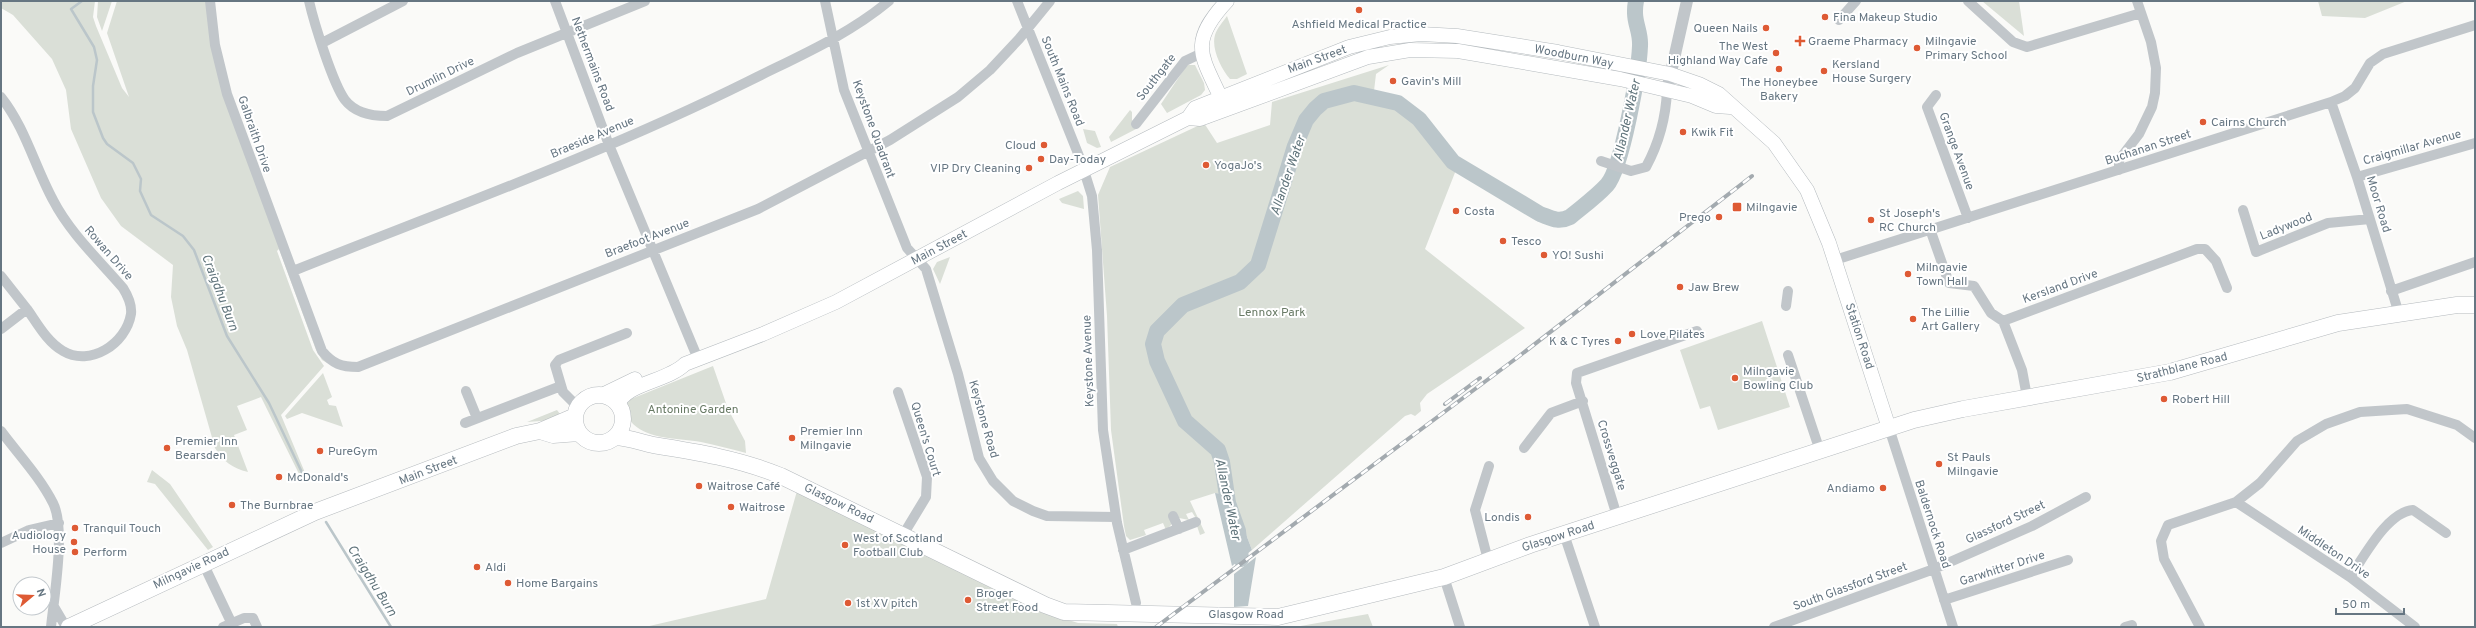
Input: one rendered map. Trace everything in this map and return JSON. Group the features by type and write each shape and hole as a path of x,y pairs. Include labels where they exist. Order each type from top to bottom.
{"main road":[{"path":"1223,103 1202,53 1205,29 1227,1"},
{"name":"Main Street","path":"1223,103 1322,56 1377,39 1421,34 1457,36"},
{"name":"Woodburn Way","path":"1457,36 1621,64 1670,74 1719,94 1730,106 1774,143 1791,165 1807,190 1829,244"},
{"name":"Main Street","path":"602,396 673,364 691,361 764,334 836,302 1084,171 1188,118 1195,108 1223,103 1381,54 1416,50 1458,51"},
{"name":"Woodburn Way","path":"1458,51 1620,79 1668,90 1716,106 1730,106"},
{"name":"Station Road","path":"1829,244 1889,428"},
{"name":"Strathblane Road","path":"1889,428 1950,412 2170,372 2338,323 2475,305"},
{"name":"Main Street","path":"618,405 628,391 676,372 691,361"},
{"path":"623,422 615,437 604,443 595,443 586,440 579,432 577,411 586,399 602,396 611,399 618,405 623,422 635,438"},
{"name":"Main Street","path":"315,512 516,436 540,431 577,411"},
{"name":"Glasgow Road","path":"615,437 635,438 651,444 698,451 756,466 825,496 1045,605 1064,612 1274,622 1444,577 1488,560 1617,516 1889,428"},
{"name":"Main Street","path":"540,431 553,435 579,432"},
{"name":"Milngavie Road","path":"67,627 315,512"}],"street":[{"name":"Galbraith Drive","path":"210,1 215,45 227,94 262,194 293,272"},
{"name":"Drumlin Drive","path":"309,1 322,43 345,100 365,114 387,116 517,53 645,1"},
{"path":"322,43 403,1"},
{"name":"Nethermains Road","path":"555,1 609,145 652,249 691,361"},
{"name":"Keystone Quadrant","path":"825,1 844,90 867,151 907,248 917,259"},
{"name":"Braeside Avenue","path":"293,272 609,145 717,97 833,39 856,26 889,1"},
{"name":"South Mains Road","path":"1017,1 1084,171"},
{"name":"Braefoot Avenue","path":"293,272 322,351 331,361 342,367 358,367 652,249 758,209 913,128 958,97 990,70 1050,1"},
{"path":"1601,161 1631,170 1646,167 1654,153 1665,115 1670,74 1687,1"},
{"path":"1839,20 1856,1"},
{"path":"1968,1 2013,42 2027,47 2141,13"},
{"path":"2119,170 2119,160 2139,134 2152,107 2155,93 2156,68 2151,42 2137,1"},
{"name":"Buchanan Street","path":"1835,260 2331,102 2345,96 2355,88 2370,63 2383,54 2475,25"},
{"name":"Southgate","path":"1136,124 1185,60 1202,53"},
{"name":"Grange Avenue","path":"1936,95 1927,107 1968,218"},
{"name":"Rowan Drive","path":"1,97 16,121 53,201 70,228 123,288 129,299 131,313 127,328 118,340 107,349 92,355 77,356 64,351 53,344 1,276"},
{"name":"Moor Road","path":"2331,102 2357,177 2399,314"},
{"name":"Craigmillar Avenue","path":"2357,177 2475,143"},
{"name":"Keystone Avenue","path":"1084,171 1092,196 1097,250 1103,430 1116,517 1136,603"},
{"name":"Ladywood","path":"2243,210 2256,252 2328,223 2370,219"},
{"path":"1930,229 1949,283 1974,286 1990,313 2003,321 2022,370 2027,398"},
{"name":"Kersland Drive","path":"2003,321 2197,249 2205,249 2212,254 2227,288"},
{"name":"Keystone Road","path":"917,259 926,269 958,374 980,458 993,481 1013,501 1047,516 1116,517"},
{"path":"2391,291 2475,262"},
{"path":"1786,306 1788,291"},
{"path":"1,329 27,309"},
{"name":"Crossveggate","path":"1617,516 1576,383 1577,372 1697,331"},
{"path":"577,411 560,386 554,370 554,365 559,360 627,333"},
{"path":"1788,355 1820,451"},
{"path":"465,423 560,386"},
{"path":"466,391 477,418"},
{"name":"Queen's Court","path":"898,392 926,477 926,497 903,535"},
{"path":"1524,448 1551,413 1582,401"},
{"path":"2200,627 2164,560 2161,541 2168,525 2236,502 2260,483 2297,441 2326,424 2360,412 2407,409 2457,425 2475,438"},
{"name":"Baldernock Road","path":"1889,428 1953,627"},
{"path":"1,431 44,488 54,504 59,523 51,627"},
{"path":"1488,560 1475,510 1489,466"},
{"name":"Glassford Street","path":"1934,569 2032,526 2086,497"},
{"name":"Middleton Drive","path":"2236,502 2350,577 2414,627"},
{"path":"2350,577 2387,524 2404,511 2413,510 2446,533"},
{"path":"1173,516 1179,529"},
{"path":"1123,550 1196,522"},
{"path":"1,543 29,530 59,523"},
{"path":"1564,534 1595,627"},
{"name":"Garwhitter Drive","path":"1944,600 2068,560"},
{"path":"203,563 227,624 244,618 253,618 257,627"},
{"name":"South Glassford Street","path":"1774,627 1934,569"},
{"path":"1444,577 1460,627"},
{"path":"53,605 67,627"}],"green space":[{"path":"1,1 95,1 93,17 96,26 122,88 129,97 107,33 117,1 207,1 211,43 327,363 322,360 316,350 279,249 277,251 313,350 324,366 281,415 308,480 303,482 261,397 237,406 247,430 234,435 248,472 237,469 229,464 215,448 187,350 177,326 171,297 173,265 121,226 101,198 71,129 66,90 52,59 13,15 1,8"},
{"path":"98,1 112,1 102,31 97,17"},
{"path":"1982,1 2019,1 2024,36"},
{"path":"2318,1 2407,1 2365,18 2322,16"},
{"path":"1227,16 1247,74 1237,79 1230,79 1227,75 1220,64 1214,46 1216,32"},
{"path":"1187,65 1195,65 1204,83 1205,90 1201,95 1167,113 1161,104"},
{"name":"Lennox Park","path":"1389,65 1376,74 1374,91 1414,107 1456,170 1425,249 1525,328 1427,394 1420,403 1421,411 1415,416 1411,414 1405,416 1252,550 1231,495 1215,493 1190,501 1205,533 1200,535 1197,526 1200,525 1192,512 1186,514 1189,520 1179,518 1171,520 1171,525 1166,530 1163,523 1144,530 1146,535 1130,540 1126,536 1124,526 1111,430 1107,316 1098,195 1110,167 1204,123 1217,143 1270,125 1272,102"},
{"path":"1130,110 1132,112 1132,120 1138,128 1111,142 1109,137"},
{"path":"1083,129 1095,131 1101,147 1097,148 1087,143"},
{"path":"1078,191 1083,196 1084,209 1062,203 1059,199"},
{"path":"950,257 940,284 933,269 937,262"},
{"name":"Milngavie Bowling Club","path":"1762,321 1790,407 1718,430 1710,406 1700,409 1680,350"},
{"name":"Antonine Garden","path":"713,366 728,409 745,441 746,453 701,442 656,436 640,429 631,422 627,404 631,399"},
{"path":"323,373 332,397 327,400 329,405 336,406 343,427 302,413 287,419 285,416"},
{"path":"557,410 560,414 554,420 527,422"},
{"path":"152,470 170,484 213,547 208,550 155,484 147,482"},
{"name":"West of Scotland Football Club","path":"797,491 1053,615 1078,623 1117,624 1118,627 645,627 766,599"},
{"path":"1368,614 1373,627 1295,627"}],"water":[{"path":"1215,493 1231,495 1252,550 1232,566"},
{"path":"1256,557 1248,606 1234,607 1234,574"}],"waterway":[{"name":"Craigdhu Burn","path":"82,1 71,9 94,47 97,60 93,86 93,112 103,138 107,144 133,163 141,179 140,191 151,215 183,236 194,250 227,336 269,403 306,481"},
{"name":"Allander Water","path":"1241,559 1238,531 1228,503 1222,462 1218,450 1185,421 1157,361 1153,344 1157,331 1183,305 1240,282 1258,265 1295,146 1306,120 1324,101 1354,93 1398,103 1419,119 1453,162 1540,214 1558,220 1566,219 1589,202 1607,185 1613,175 1618,160 1629,118 1639,58 1640,40 1635,14 1636,1"},
{"name":"Craigdhu Burn","path":"326,522 391,627"}],"railway":[{"path":"1156,627 1518,357 1752,176"},
{"path":"1445,404 1480,378"}],"place":[{"name":"Ashfield Medical Practice","path":"1359,10"},
{"name":"Fina Makeup Studio","path":"1825,17"},
{"name":"Queen Nails","path":"1766,28"},
{"name":"Graeme Pharmacy","path":"1800,41"},
{"name":"Milngavie Primary School","path":"1917,48"},
{"name":"The West Highland Way Cafe","path":"1776,53"},
{"name":"The Honeybee Bakery","path":"1779,69"},
{"name":"Kersland House Surgery","path":"1824,71"},
{"name":"Gavin's Mill","path":"1393,81"},
{"name":"Cairns Church","path":"2203,122"},
{"name":"Kwik Fit","path":"1683,132"},
{"name":"Cloud","path":"1044,145"},
{"name":"Day-Today","path":"1041,159"},
{"name":"YogaJo's","path":"1206,165"},
{"name":"VIP Dry Cleaning","path":"1029,168"},
{"name":"Milngavie","path":"1737,207"},
{"name":"Costa","path":"1456,211"},
{"name":"Prego","path":"1719,217"},
{"name":"St Joseph's RC Church","path":"1871,220"},
{"name":"Tesco","path":"1503,241"},
{"name":"YO! Sushi","path":"1544,255"},
{"name":"Milngavie Town Hall","path":"1908,274"},
{"name":"Jaw Brew","path":"1680,287"},
{"name":"The Lillie Art Gallery","path":"1913,319"},
{"name":"Love Pilates","path":"1632,334"},
{"name":"K & C Tyres","path":"1618,341"},
{"name":"Milngavie Bowling Club","path":"1735,378"},
{"name":"Robert Hill","path":"2164,399"},
{"name":"Premier Inn Milngavie","path":"792,438"},
{"name":"Premier Inn Bearsden","path":"167,448"},
{"name":"PureGym","path":"320,451"},
{"name":"St Pauls Milngavie","path":"1939,464"},
{"name":"McDonald's","path":"279,477"},
{"name":"Waitrose Café","path":"699,486"},
{"name":"Andiamo","path":"1883,488"},
{"name":"The Burnbrae","path":"232,505"},
{"name":"Waitrose","path":"731,507"},
{"name":"Londis","path":"1528,517"},
{"name":"Tranquil Touch","path":"75,528"},
{"name":"Audiology House","path":"74,542"},
{"name":"West of Scotland Football Club","path":"845,545"},
{"name":"Perform","path":"75,552"},
{"name":"Aldi","path":"477,567"},
{"name":"Home Bargains","path":"508,583"},
{"name":"Broger Street Food","path":"968,600"},
{"name":"1st XV pitch","path":"848,603"}]}
